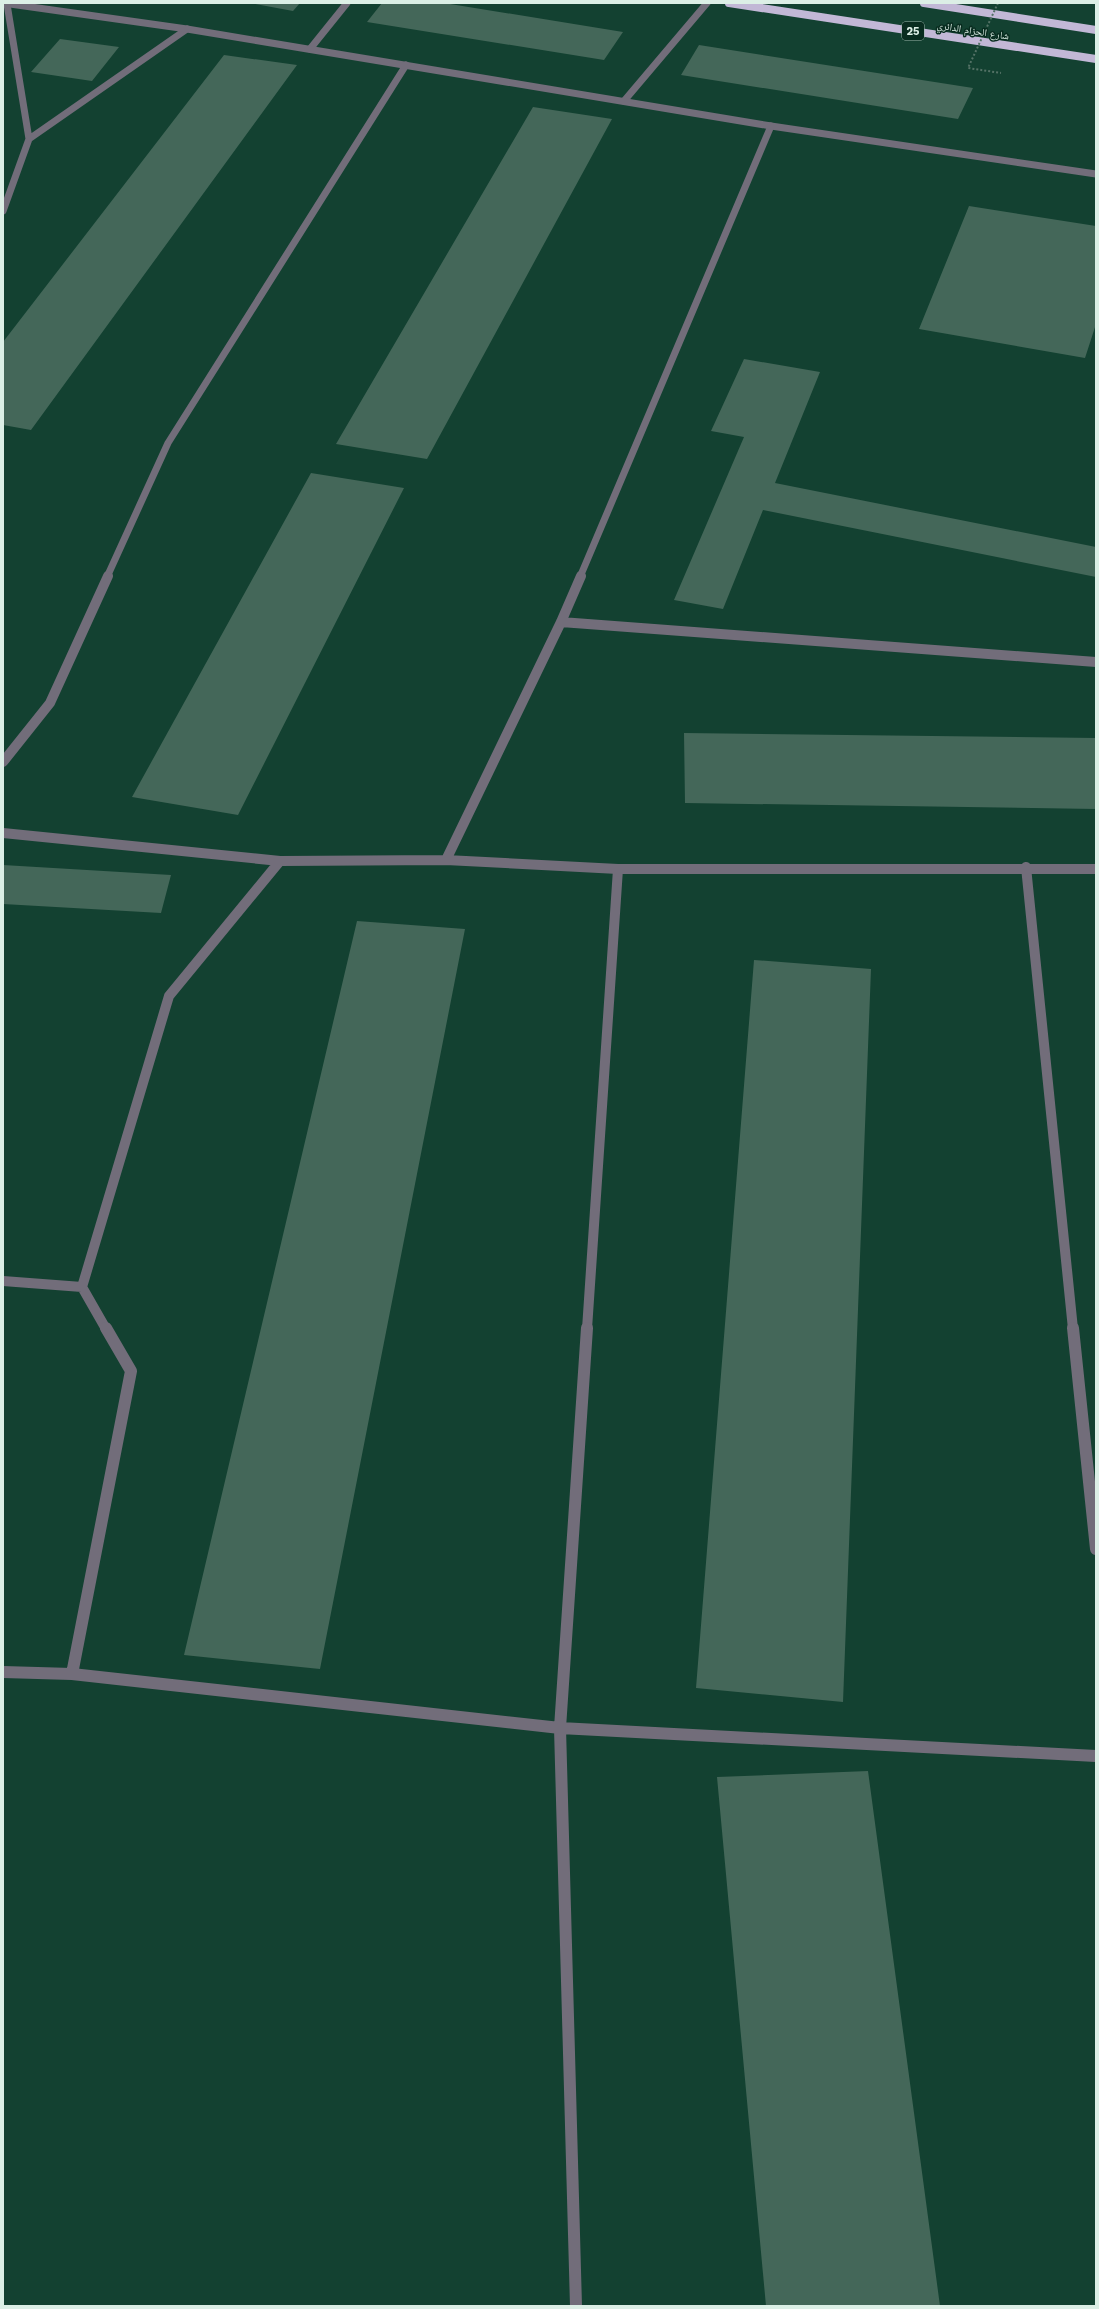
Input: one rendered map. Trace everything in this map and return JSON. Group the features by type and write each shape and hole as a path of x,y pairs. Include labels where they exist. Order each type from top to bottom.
{"highway":[{"name":"شارع الحزام الدائري","path":"729,3 1096,59"},
{"name":"شارع الحزام الدائري","path":"924,3 1096,30"}],"street":[{"path":"3,211 29,139 5,3 188,29 771,126 1096,174"},
{"path":"310,49 347,3"},
{"path":"624,102 707,3"},
{"path":"29,139 188,29"},
{"path":"3,762 50,703 168,443 406,65"},
{"path":"446,860 561,622 771,126"},
{"path":"561,622 1096,662"},
{"path":"3,833 280,860 446,860 618,869 1096,868"},
{"path":"72,1674 131,1371 82,1287 169,996 280,860"},
{"path":"1026,867 1096,1549"},
{"path":"576,2306 560,1728 618,869"},
{"path":"3,1281 82,1287"},
{"path":"3,1672 72,1674 560,1728 1096,1756"}],"path":[{"path":"998,3 968,68 1001,73"}],"shaded area":[{"path":"3,3 1096,3 1096,2306 3,2306"}],"building":[{"path":"250,3 300,3 293,11"},
{"path":"382,3 444,3 623,32 604,60 367,22"},
{"path":"60,39 119,47 92,81 31,72"},
{"path":"699,45 973,88 958,119 681,75"},
{"path":"224,55 297,65 31,430 3,425 3,342"},
{"path":"533,107 612,119 427,459 336,444"},
{"path":"969,206 1096,226 1096,324 1085,358 919,329"},
{"path":"744,359 820,372 775,483 1096,547 1096,577 763,510 723,609 674,600 744,437 711,431"},
{"path":"311,473 404,488 238,815 132,797"},
{"path":"684,733 1096,738 1096,809 685,803"},
{"path":"3,865 171,875 161,913 3,904"},
{"path":"357,921 465,929 320,1669 184,1655"},
{"path":"754,960 871,969 843,1702 696,1688"},
{"path":"868,1771 940,2306 766,2306 717,1777"}]}
